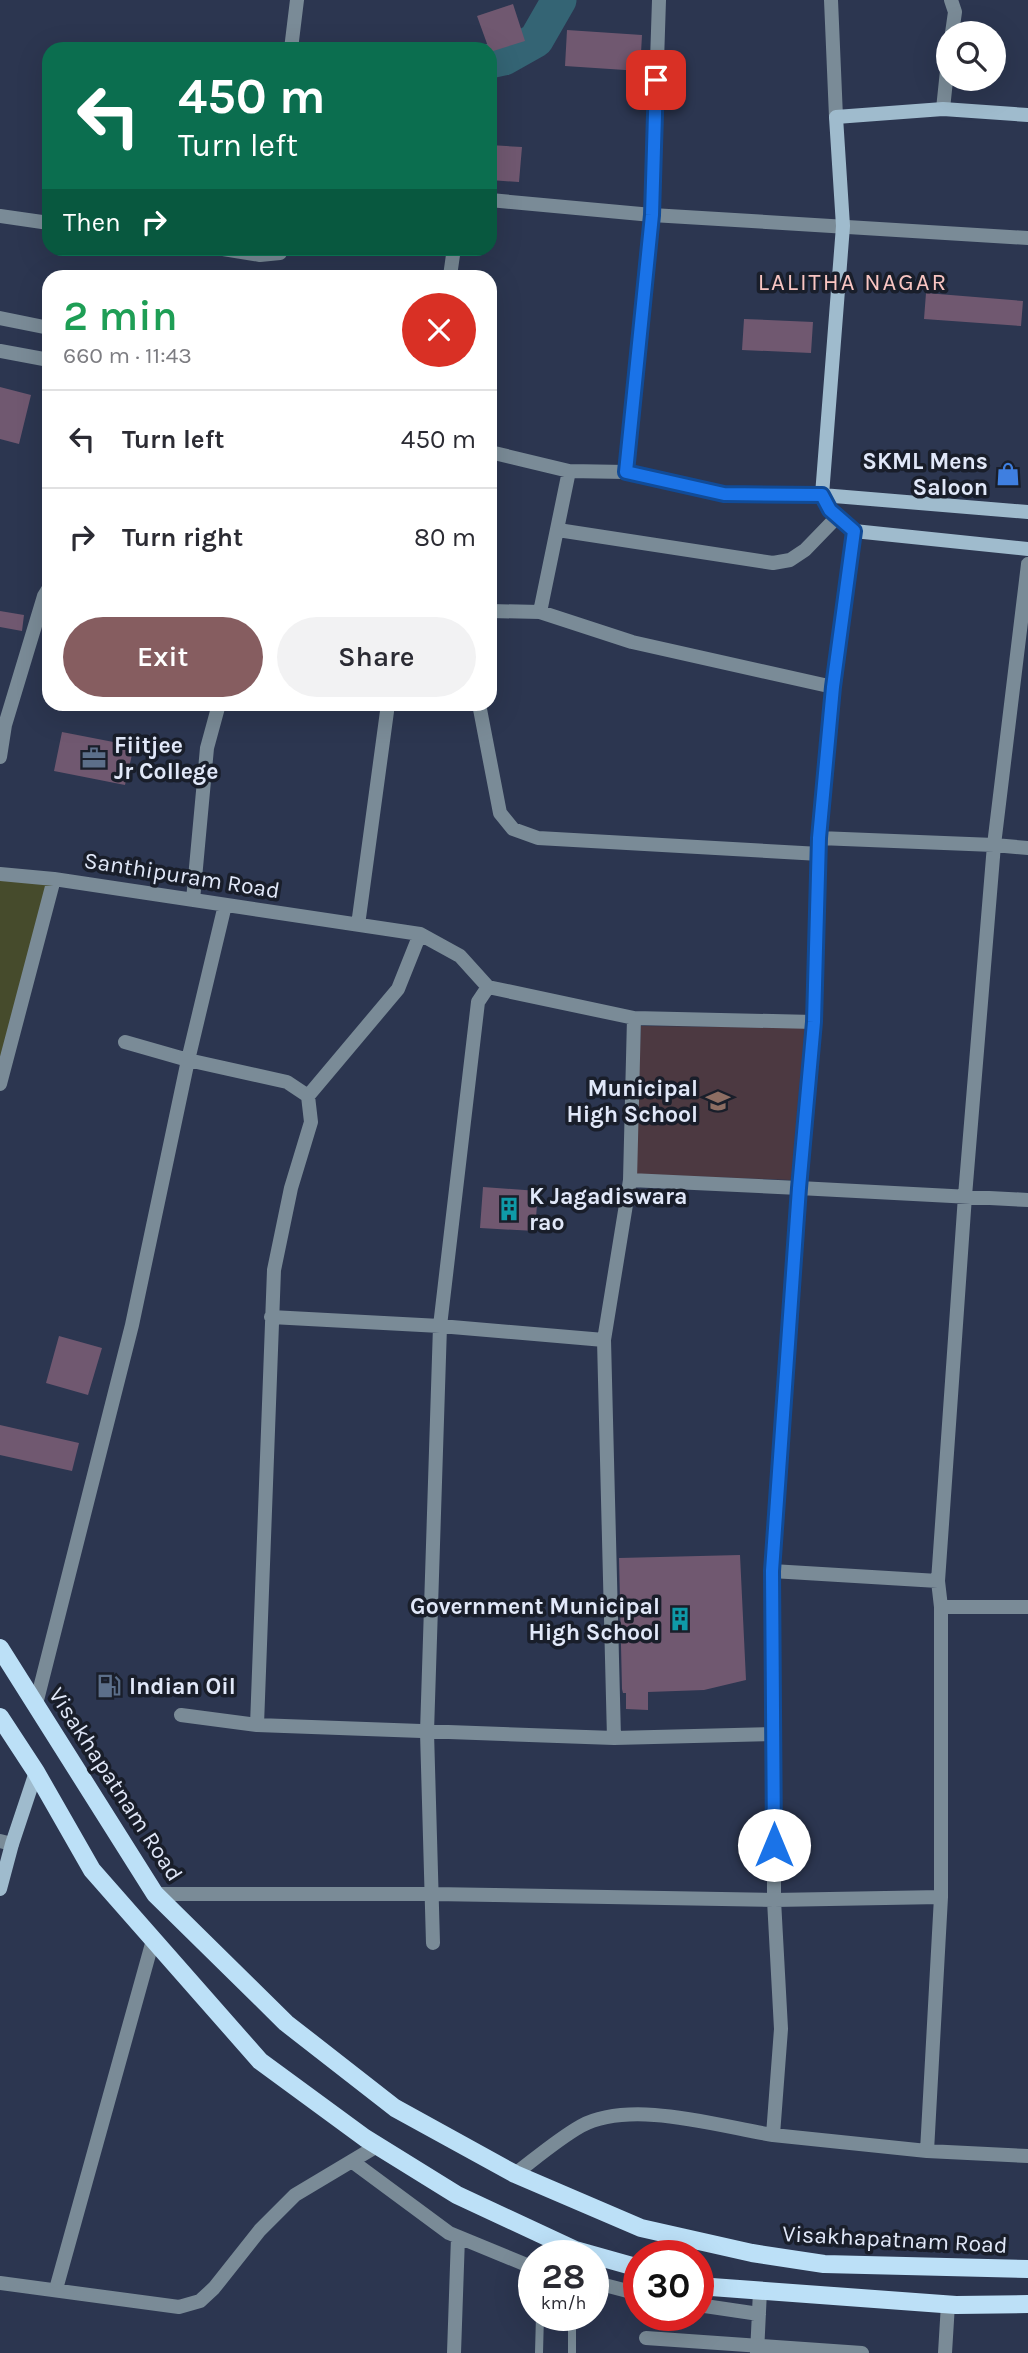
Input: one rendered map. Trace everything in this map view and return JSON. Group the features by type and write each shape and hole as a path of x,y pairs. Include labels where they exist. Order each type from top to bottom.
{"main road":[{"name":"Visakhapatnam Road","path":"0,1648 155,1894 286,2023 395,2108 515,2174 641,2228 752,2253 824,2264 1028,2270"},
{"path":"0,1717 36,1772 92,1870 260,2060 377,2146 457,2195 575,2250 623,2264"},
{"path":"714,2287 948,2304 1028,2304"}],"street":[{"path":"292,42 297,0"},
{"path":"626,472 652,215 659,0"},
{"path":"831,0 844,226 822,495 830,510 854,531 1028,549"},
{"path":"952,0 954,21"},
{"path":"943,109 945,91"},
{"path":"836,117 943,109 1028,115"},
{"path":"497,201 652,215 1028,238"},
{"path":"0,216 42,222"},
{"path":"0,318 42,327"},
{"path":"0,351 42,358"},
{"path":"497,454 569,471 626,472 724,494 822,495 1028,512"},
{"path":"540,612 569,471"},
{"path":"558,530 773,563 790,560 805,550 837,517"},
{"path":"773,2135 781,2029 775,1900 772,1571 799,1188 814,1022 819,838 833,687 854,531"},
{"path":"927,2151 941,1897 941,1607 938,1581 965,1196 994,845 1028,564"},
{"path":"0,757 5,725 42,603"},
{"path":"497,611 540,612 632,642 833,687"},
{"path":"193,900 207,748 217,711"},
{"path":"358,925 387,711"},
{"path":"480,711 500,813 513,830 538,838 820,854"},
{"path":"819,838 1028,848"},
{"name":"Santhipuram Road","path":"0,874 54,879 420,934"},
{"path":"0,1084 54,879"},
{"path":"36,1704 132,1325 188,1060 225,905"},
{"path":"257,1725 271,1317 277,1256 291,1188 311,1122 308,1096 398,989 420,934 460,956 488,987 634,1018 814,1022"},
{"path":"433,1943 427,1732 440,1326 478,1002 488,987"},
{"path":"614,1738 604,1340 630,1180 634,1018"},
{"path":"125,1042 188,1060 287,1082 308,1096"},
{"path":"630,1180 1028,1200"},
{"path":"271,1317 440,1326 604,1340"},
{"path":"772,1571 938,1581"},
{"path":"941,1607 1028,1606"},
{"path":"181,1715 257,1725 614,1738 774,1734"},
{"path":"0,1889 6,1843 36,1772"},
{"path":"155,1894 433,1894 775,1900 941,1897"},
{"path":"56,2289 153,1940"},
{"path":"515,2174 582,2126 613,2115 654,2113 773,2135 927,2151 1028,2156"},
{"path":"0,2283 179,2307 200,2301 214,2288 260,2230 295,2195 377,2146"},
{"path":"353,2162 449,2233 518,2261"},
{"path":"454,2353 458,2237"},
{"path":"757,2349 760,2291"},
{"path":"945,2353 948,2304"},
{"path":"714,2307 759,2314"},
{"path":"646,2338 757,2349 862,2353"}],"lane":[{"path":"539,2353 540,2331"},
{"path":"572,2331 572,2353"}],"shaded area":[{"name":"Municipal High School","path":"641,1026 805,1028 792,1180 634,1174"}],"green space":[{"path":"0,874 54,879 0,1084"}],"building":[{"path":"513,4 525,41 497,50 497,42 486,42 477,16"},
{"path":"567,30 642,35 640,71 565,66"},
{"path":"497,145 522,147 519,182 497,180"},
{"path":"926,293 1023,301 1021,326 924,319"},
{"path":"744,319 813,322 811,353 742,350"},
{"path":"0,387 31,395 19,444 0,439"},
{"path":"0,611 24,615 22,631 0,627"},
{"name":"Fiitjee Jr College","path":"62,732 134,746 125,785 54,771"},
{"name":"K Jagadiswara rao","path":"483,1187 538,1191 535,1231 480,1228"},
{"path":"59,1336 102,1348 88,1395 46,1383"},
{"path":"0,1425 79,1443 72,1471 0,1455"},
{"name":"Government Municipal High School","path":"740,1555 746,1680 704,1690 648,1692 648,1710 626,1709 626,1693 623,1693 622,1689 619,1558"}],"waterway":[{"path":"497,60 536,40 559,0"}],"place":[{"name":"SKML Mens Saloon","path":"1008,474"},
{"name":"Fiitjee Jr College","path":"94,758"},
{"name":"Municipal High School","path":"718,1101"},
{"name":"K Jagadiswara rao","path":"509,1209"},
{"name":"Government Municipal High School","path":"680,1619"},
{"name":"Indian Oil","path":"109,1686"}],"district":[{"name":"LALITHA NAGAR","path":"853,282"}],"route":[{"path":"656,80 652,215 626,472 724,494 822,495 830,510 854,531 833,687 819,838 814,1022 799,1188 772,1571 774,1845"}]}
